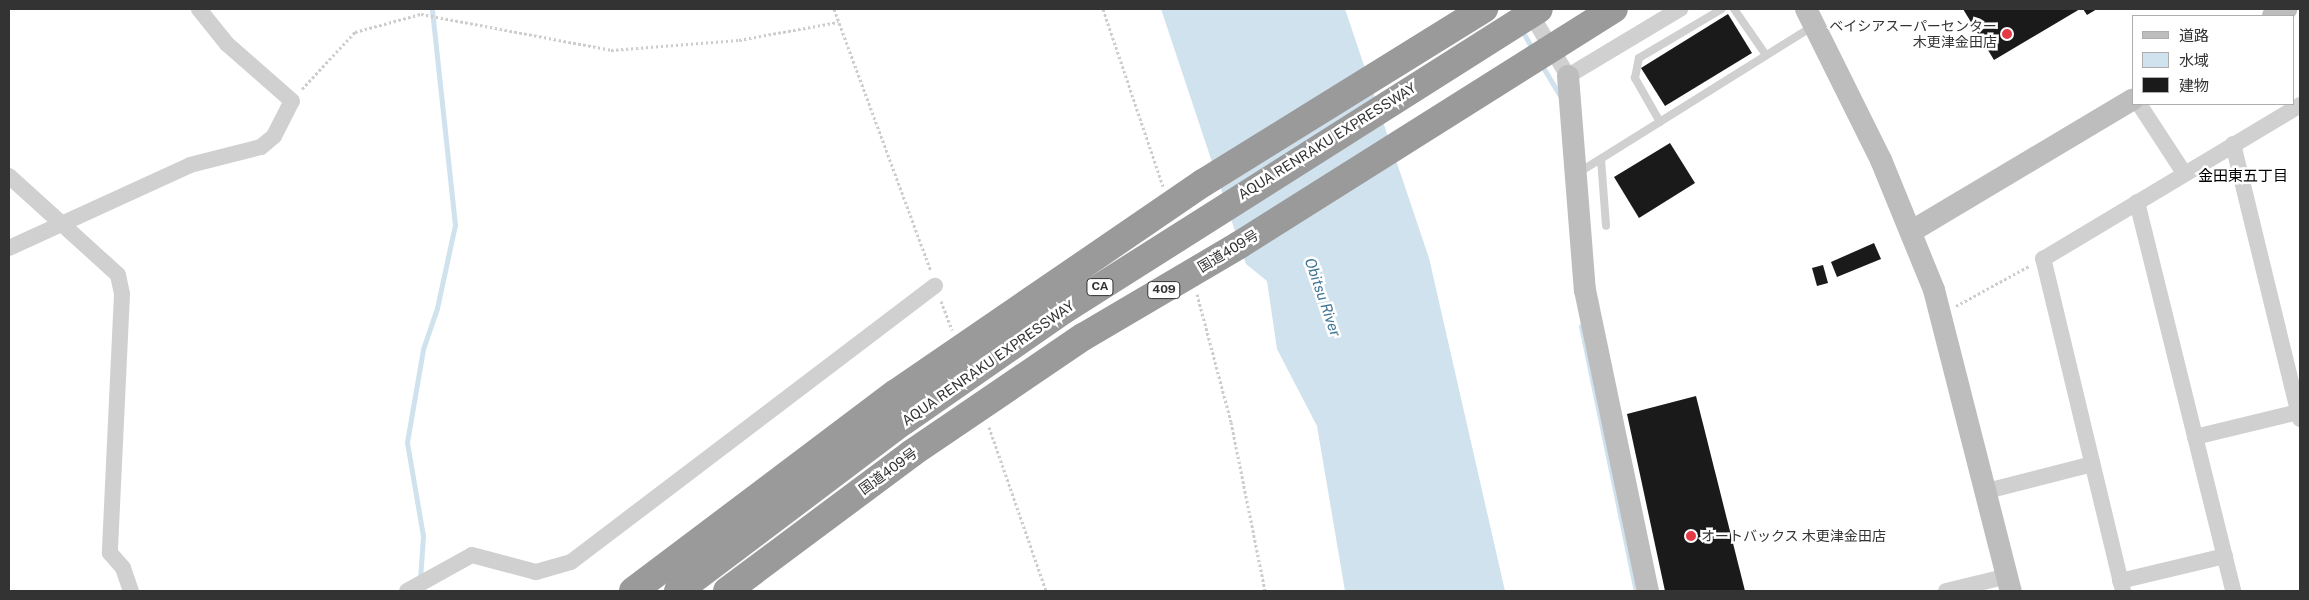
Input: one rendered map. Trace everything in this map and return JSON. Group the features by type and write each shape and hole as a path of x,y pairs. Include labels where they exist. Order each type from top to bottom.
{"highway":[{"name":"AQUA RENRAKU EXPRESSWAY","path":"634,591 873,410 1063,277 1203,183 1484,9"},
{"name":"AQUA RENRAKU EXPRESSWAY","path":"678,591 888,433 1064,310 1539,9"},
{"name":"国道409号","path":"727,591 912,453 1083,337 1239,245 1614,9"}],"street":[{"path":"9,248 60,221 190,165 261,146 274,136 292,101 227,44 198,9"},
{"path":"1528,9 1568,76 1578,173 1585,290 1648,591"},
{"path":"1568,76 1680,9"},
{"path":"2275,15 2286,9"},
{"path":"1810,17 1912,230 1952,349 2010,584 1946,591"},
{"path":"1912,230 2132,100"},
{"path":"2140,105 2184,173"},
{"path":"2225,556 2122,586 2043,259 2300,105"},
{"path":"2195,437 2299,415 2233,144"},
{"path":"9,176 110,265 118,275 122,294 110,553 122,568 131,591"},
{"path":"2137,202 2234,591"},
{"path":"410,590 472,554 536,572 572,562 935,286"},
{"path":"1987,491 2092,464"}],"lane":[{"path":"1660,122 1635,78 1639,58 1722,9"},
{"path":"1734,9 1740,10 1766,55"},
{"path":"1578,173 1766,55 1810,17"},
{"path":"1601,158 1606,226"}],"path":[{"path":"834,9 902,186 935,286 953,332"},
{"path":"1103,9 1165,194"},
{"path":"292,101 349,36 421,14 611,50 739,40 838,22"},
{"path":"1956,306 2043,259"},
{"path":"1196,291 1230,422 1265,591"},
{"path":"986,416 1046,591"}],"water":[{"name":"Obitsu River","path":"1161,9 1345,9 1429,258 1505,591 1345,591 1317,426 1277,349 1267,281 1246,264"}],"building":[{"name":"ベイシアスーパーセンター 木更津金田店","path":"1963,9 2080,9 1994,60"},
{"path":"2083,9 2097,9 2087,15"},
{"path":"1728,14 1752,53 1665,106 1641,68"},
{"path":"1670,143 1695,183 1639,218 1614,177"},
{"path":"1874,243 1881,259 1837,277 1831,262"},
{"path":"1823,265 1828,283 1817,286 1812,268"},
{"name":"オートバックス 木更津金田店","path":"1696,396 1745,591 1665,591 1627,414"}],"waterway":[{"path":"420,579 423,536 407,442 423,349 437,308 455,225 432,9"},
{"path":"1521,29 1533,50"},
{"path":"1541,64 1561,97"},
{"path":"1581,326 1636,591"}],"place":[{"name":"ベイシアスーパーセンター 木更津金田店","path":"2007,34"},
{"name":"オートバックス 木更津金田店","path":"1691,536"}],"district":[{"name":"金田東五丁目","path":"2243,176"}]}
